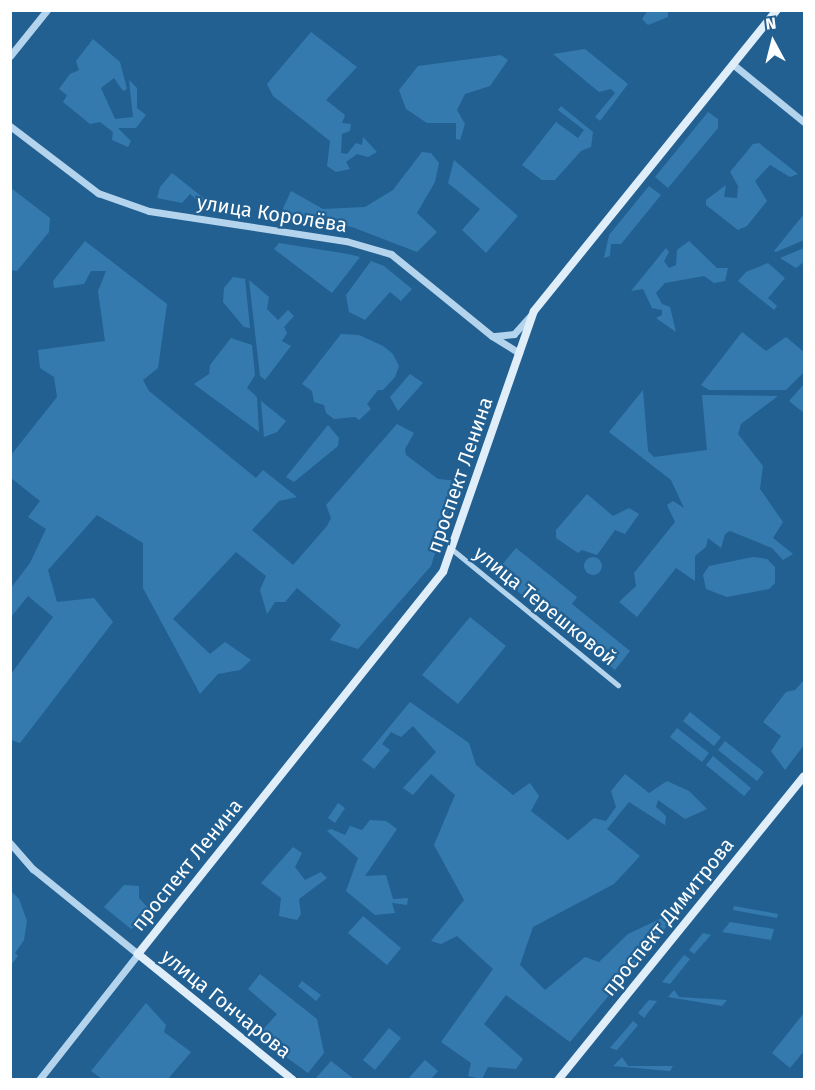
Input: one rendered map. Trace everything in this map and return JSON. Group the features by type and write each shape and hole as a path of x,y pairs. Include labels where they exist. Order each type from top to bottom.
{"main road":[{"name":"проспект Ленина","path":"138,954 443,572 454,551 534,312 735,66 774,12"},
{"name":"проспект Димитрова","path":"558,1080 804,776"},
{"name":"улица Гончарова","path":"138,954 293,1080"}],"street":[{"path":"10,56 47,10"},
{"path":"735,66 804,122"},
{"name":"улица Королёва","path":"10,126 98,193 149,211 346,242 391,254 492,336 519,353"},
{"path":"492,336 514,334 534,312"},
{"name":"улица Терешковой","path":"454,551 618,685"},
{"path":"10,843 33,869 138,954"},
{"name":"проспект Ленина","path":"39,1080 138,954"}],"shaded area":[{"path":"647,11 668,11 668,17 648,25 642,19"},
{"path":"311,32 357,67 326,100 345,115 342,123 351,124 350,131 342,134 341,153 347,154 356,143 362,145 363,137 377,152 368,157 357,154 346,162 350,169 336,172 327,166 330,141 273,96 267,84"},
{"path":"93,39 120,62 127,89 123,91 114,78 101,88 115,119 133,117 129,80 137,88 137,108 146,115 136,128 118,128 131,141 128,147 112,140 113,132 100,122 90,124 63,102 67,95 59,89 70,74 79,70 76,61"},
{"path":"585,49 628,84 600,121 595,117 615,93 611,89 599,92 553,54"},
{"path":"501,55 508,60 490,86 465,94 457,110 465,124 460,140 456,139 456,123 427,123 406,109 399,90 418,66"},
{"path":"561,106 593,132 591,147 581,151 555,180 542,180 522,165 556,122 578,138 584,130 558,110"},
{"path":"708,112 718,119 718,128 668,188 655,177"},
{"path":"759,143 798,174 790,177 770,165 755,181 767,201 747,226 738,230 706,205 706,200 726,185 724,197 737,198 738,186 730,172 753,144"},
{"path":"422,152 431,153 439,163 435,182 417,213 437,232 417,252 352,227 280,215 291,191 323,209 365,207 393,190"},
{"path":"454,160 518,216 486,253 462,230 480,209 448,183"},
{"path":"172,173 210,203 206,208 190,194 182,203 157,198 160,187"},
{"path":"649,186 661,195 621,244 611,244 610,256 604,258 609,235"},
{"path":"11,188 50,218 49,232 17,271 11,270"},
{"path":"804,214 804,240 774,251"},
{"path":"85,241 167,304 158,368 143,380 149,391 256,478 263,470 297,497 279,501 252,530 293,565 327,526 331,518 326,505 397,424 414,433 405,449 406,455 438,479 458,481 431,566 358,649 330,640 341,625 297,588 285,602 275,602 267,614 260,590 266,576 236,552 173,619 210,654 225,642 251,660 240,670 218,674 200,694 143,588 143,543 97,515 48,570 57,602 94,598 113,622 20,743 11,740 11,674 53,617 28,596 11,617 11,588 30,563 46,529 28,517 40,501 11,478 11,455 57,397 54,377 40,368 38,350 105,341 98,291 106,271 91,271 84,284 54,288 53,281"},
{"path":"689,241 717,268 728,268 725,281 714,283 704,276 665,283 656,293 662,304 670,307 676,332 656,318 662,315 662,310 652,308 643,289 631,291 666,248 669,252 664,261 669,268 676,265 677,250"},
{"path":"279,243 360,257 332,293 274,249"},
{"path":"804,248 804,262 796,268 780,258"},
{"path":"371,261 384,266 412,289 401,301 390,292 365,320 349,312 346,295"},
{"path":"768,263 785,278 768,298 777,306 774,310 738,281 746,272"},
{"path":"233,277 245,279 250,328 244,327 223,302 224,288"},
{"path":"249,280 269,297 267,309 278,320 288,310 294,316 284,327 287,333 282,341 291,346 265,380 260,376"},
{"path":"742,332 766,351 786,337 804,352 804,372 786,390 709,390 701,385"},
{"path":"341,334 359,335 383,346 393,354 399,366 395,377 383,390 378,390 367,404 371,409 359,420 355,417 334,419 326,413 324,405 314,402 312,391 302,384"},
{"path":"231,338 252,345 255,375 247,388 257,397 259,432 194,384 209,374 210,365"},
{"path":"410,374 423,383 398,411 390,397"},
{"path":"804,384 804,413 789,401"},
{"path":"643,390 648,451 654,457 707,450 702,395 778,396 741,424 738,434 763,466 760,489 783,522 773,538 793,554 783,560 772,548 730,531 725,534 721,548 708,538 706,547 695,556 695,581 676,568 637,617 619,602 636,586 634,573 675,522 667,505 673,501 684,508 671,480 609,432"},
{"path":"261,401 286,421 277,432 264,437"},
{"path":"328,425 339,438 338,446 294,482 286,477"},
{"path":"587,494 613,516 629,508 639,514 625,534 615,530 597,555 582,550 578,553 556,538 556,530"},
{"path":"516,548 577,597 572,604 630,651 615,670 495,573"},
{"path":"589,557 597,557 602,562 600,573 589,575 584,570 584,562"},
{"path":"753,557 767,559 775,567 775,583 769,589 727,597 706,589 703,575 709,566"},
{"path":"470,617 506,646 458,704 422,675"},
{"path":"804,680 804,745 785,770 771,751 781,736 763,722 786,692 795,690"},
{"path":"410,702 469,743 476,765 513,795 530,783 539,796 531,811 568,840 594,818 606,821 616,807 611,791 625,774 649,793 667,781 689,791 707,809 685,819 658,800 656,807 666,816 665,825 629,802 607,829 640,856 614,884 533,927 520,965 545,990 585,957 599,962 628,934 666,916 672,920 570,1042 506,995 484,1024 523,1059 516,1069 488,1067 482,1079 468,1076 471,1063 441,1042 493,969 457,936 441,944 431,941 464,900 434,845 455,795 431,774 413,795 403,788 436,752 413,726 401,737 391,732 382,744 390,750 374,769 362,760"},
{"path":"690,712 721,737 714,746 683,721"},
{"path":"677,728 709,753 702,762 670,737"},
{"path":"725,741 764,772 757,781 718,750"},
{"path":"713,756 751,788 744,796 706,765"},
{"path":"338,803 345,808 335,823 328,818"},
{"path":"370,820 386,821 397,829 365,876 386,875 393,899 408,898 407,905 392,903 395,913 375,915 346,891 358,858 327,831 331,829 345,835 350,826 362,830"},
{"path":"293,847 302,853 295,867 305,880 321,872 327,878 299,899 301,914 297,920 279,916 281,898 261,883"},
{"path":"124,885 139,886 139,898 149,909 145,920 131,929 104,907"},
{"path":"11,891 19,899 27,921 24,940 15,953 18,956 11,965"},
{"path":"734,906 778,914 777,918 733,910"},
{"path":"363,916 401,948 387,965 348,933"},
{"path":"730,922 774,929 771,940 722,932"},
{"path":"703,933 711,935 694,954 689,950"},
{"path":"684,955 690,959 670,984 662,982"},
{"path":"260,974 317,1019 324,1053 308,1073 257,1036 277,1014 248,989"},
{"path":"302,981 321,995 316,1001 298,986"},
{"path":"674,990 679,997 727,1000 722,1006 668,997"},
{"path":"649,1000 657,1001 644,1018 638,1013"},
{"path":"146,1003 166,1025 164,1032 191,1052 168,1079 102,1079 91,1071"},
{"path":"804,1013 804,1051 790,1068 772,1053"},
{"path":"633,1021 638,1025 617,1050 610,1048"},
{"path":"389,1028 401,1038 375,1070 363,1060"},
{"path":"622,1057 628,1066 673,1066 670,1071 613,1066"},
{"path":"425,1060 438,1071 431,1079 408,1079"},
{"path":"331,1061 354,1079 316,1078"}]}
